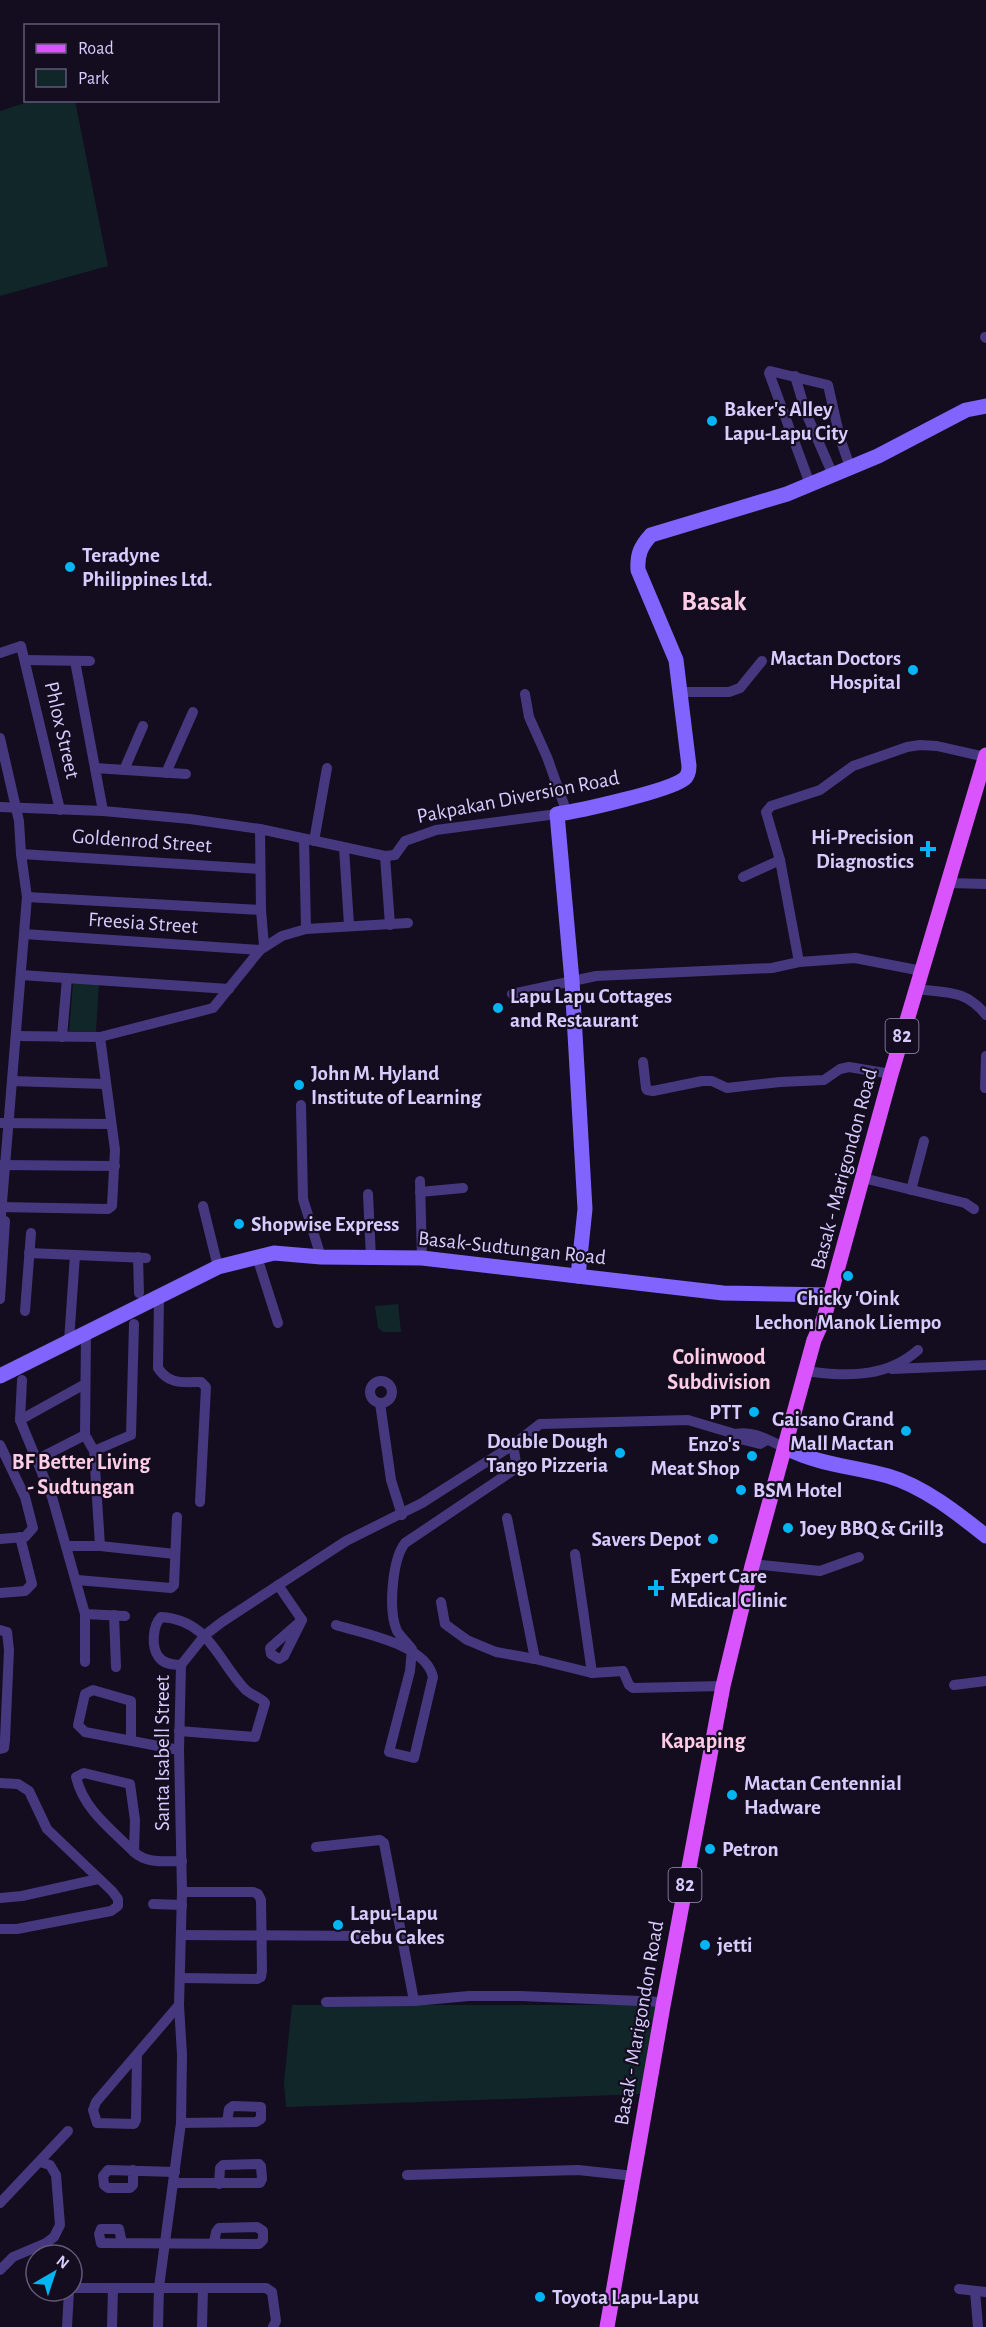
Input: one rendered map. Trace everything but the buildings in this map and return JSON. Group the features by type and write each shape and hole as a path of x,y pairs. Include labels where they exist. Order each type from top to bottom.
{"main road":[{"name":"Basak - Marigondon Road","path":"607,2327 723,1686 752,1564 786,1448 787,1435 814,1340 824,1318 891,1074 986,756"},
{"name":"Basak - Marigondon Road","path":"786,1448 794,1437 823,1344 824,1318"}],"street":[{"path":"810,484 769,373 770,370 825,383 830,388 840,438 850,467"},
{"path":"795,376 806,413 833,475"},
{"name":"Pakpakan Diversion Road","path":"390,855 405,841 436,830 562,814 671,785 684,779 689,766 676,660 638,570 637,559 643,544 651,535 787,494 878,456 966,410 986,406"},
{"path":"0,653 21,646 25,660 90,661"},
{"name":"Phlox Street","path":"25,660 60,810"},
{"path":"75,660 103,811"},
{"path":"681,692 729,692 740,688 762,661"},
{"path":"525,694 529,717 547,757 562,814 585,1209 578,1276"},
{"path":"166,773 193,712"},
{"path":"124,770 143,726"},
{"path":"0,738 17,809 30,896 14,1081 7,1123 0,1296"},
{"path":"800,963 780,860 766,812 771,806 820,790 853,766 907,747 937,746 986,756"},
{"path":"95,768 186,774"},
{"path":"306,929 309,840 327,768"},
{"path":"0,807 103,811 190,819 260,829 344,848 390,855 390,925"},
{"path":"260,829 262,948"},
{"path":"344,848 349,925"},
{"name":"Goldenrod Street","path":"23,854 260,869"},
{"path":"743,877 780,860"},
{"path":"948,883 986,884"},
{"path":"30,896 261,910"},
{"path":"18,1036 100,1037 213,1008 262,948 282,936 306,929 408,923"},
{"name":"Freesia Street","path":"27,935 262,948"},
{"path":"512,994 596,976 772,968 855,958 922,971"},
{"path":"23,975 229,989"},
{"path":"62,1037 67,978"},
{"path":"916,989 963,995 975,1002 986,1015"},
{"path":"3,1207 108,1209 112,1206 115,1150 100,1037"},
{"path":"985,1088 986,1056"},
{"path":"643,1062 646,1088 653,1091 702,1081 712,1081 727,1088 824,1080 840,1069 849,1067 891,1074"},
{"path":"14,1081 105,1084"},
{"path":"301,1105 303,1199 321,1257"},
{"path":"7,1123 111,1124"},
{"path":"911,1190 924,1141"},
{"path":"5,1165 115,1166"},
{"path":"863,1178 965,1203 974,1209"},
{"path":"422,1258 420,1186 463,1188"},
{"path":"368,1194 371,1257"},
{"path":"203,1206 218,1267"},
{"path":"0,1227 3,1207"},
{"path":"25,1311 31,1233"},
{"path":"29,1253 142,1257 139,1293"},
{"name":"Basak-Sudtungan Road","path":"0,1376 218,1267 273,1253 321,1257 422,1258 723,1293 830,1295"},
{"path":"69,1341 75,1255"},
{"path":"257,1257 278,1323"},
{"path":"159,1298 158,1368 171,1382 201,1382 206,1387 200,1502"},
{"path":"94,1451 131,1435 134,1324"},
{"path":"86,1332 84,1435 94,1451 100,1546"},
{"path":"889,1369 918,1350"},
{"path":"813,1372 845,1374 889,1369 986,1365"},
{"path":"22,1380 20,1420 52,1497 76,1580 84,1614 85,1662"},
{"path":"20,1420 86,1384"},
{"path":"380,1402 391,1480 402,1515"},
{"name":"Santa Isabell Street","path":"159,2327 159,2287 181,2123 182,2055 179,2006 182,1861 179,1731 181,1665 205,1635 279,1585 346,1541 402,1515 513,1445 540,1424 546,1422 688,1420 735,1434 744,1440 760,1444 767,1440 786,1448"},
{"path":"36,1460 84,1435"},
{"path":"0,1445 25,1497 33,1528 25,1537 0,1539"},
{"path":"412,1649 410,1671 389,1752 414,1758 433,1677 431,1668 398,1632 394,1616 394,1574 399,1550 405,1543 514,1469 516,1462 513,1445"},
{"path":"786,1448 806,1458 900,1481 919,1490 986,1536"},
{"path":"76,1580 171,1588 174,1585 177,1517"},
{"path":"507,1518 535,1659"},
{"path":"0,1593 25,1591 32,1584 20,1538"},
{"path":"66,1546 100,1546 175,1554"},
{"path":"575,1554 592,1673"},
{"path":"752,1564 820,1571 859,1557"},
{"path":"279,1585 302,1620"},
{"path":"441,1602 445,1624 467,1640 496,1652 592,1673 623,1671 628,1685 633,1688 723,1686"},
{"path":"84,1614 119,1616 116,1667"},
{"path":"179,1731 252,1738 257,1735 265,1709 265,1703 242,1687 205,1635 180,1619 162,1617 157,1621 155,1636 157,1655 170,1665 181,1665"},
{"path":"336,1625 412,1649"},
{"path":"0,1630 7,1632 9,1650 5,1740 4,1748 0,1749"},
{"path":"954,1685 986,1681"},
{"path":"131,1741 132,1705 130,1701 93,1689 88,1690 78,1725 80,1729 85,1732 131,1741 179,1750"},
{"path":"134,1852 135,1820 130,1784 84,1773 79,1774 76,1777 80,1793 88,1807 134,1852 140,1857 153,1861 182,1861"},
{"path":"0,1783 18,1784 29,1791 47,1829 118,1899 117,1909 17,1929 0,1929"},
{"path":"316,1847 380,1840 384,1843 414,2001"},
{"path":"0,1898 22,1896 98,1879"},
{"path":"181,1978 257,1979 261,1977 261,1900 258,1894 253,1892 182,1892"},
{"path":"153,1904 182,1905"},
{"path":"181,1935 376,1936"},
{"path":"326,2002 521,1996 664,2002"},
{"path":"137,2054 136,2120 134,2124 97,2123 93,2110 96,2102 137,2054 179,2006"},
{"path":"181,2123 227,2122"},
{"path":"0,2203 68,2131"},
{"path":"0,2270 13,2257 46,2243 54,2237 60,2225 56,2175 50,2165 40,2162"},
{"path":"132,2170 219,2184"},
{"path":"407,2175 578,2170 634,2176"},
{"path":"122,2243 214,2243"},
{"path":"84,2289 159,2287 267,2288 272,2292 276,2321 273,2327"},
{"path":"112,2327 113,2288"},
{"path":"202,2327 203,2288"},
{"path":"959,2289 980,2292 978,2327"},
{"path":"67,2327 70,2303"}],"green space":[{"path":"28,102 75,102 108,266 0,296 0,111"},
{"path":"73,983 99,984 96,1032 69,1031"},
{"path":"398,1304 401,1332 383,1332 378,1328 375,1306"},
{"path":"292,2005 656,2005 643,2094 286,2107 284,2082"}],"place":[{"name":"Baker's Alley Lapu-Lapu City","path":"712,421"},
{"name":"Teradyne Philippines Ltd.","path":"70,567"},
{"name":"Mactan Doctors Hospital","path":"913,670"},
{"name":"Hi-Precision Diagnostics","path":"928,849"},
{"name":"Lapu Lapu Cottages and Restaurant","path":"498,1008"},
{"name":"John M. Hyland Institute of Learning","path":"299,1085"},
{"name":"Shopwise Express","path":"239,1224"},
{"name":"Chicky 'Oink Lechon Manok Liempo","path":"848,1276"},
{"name":"PTT","path":"754,1412"},
{"name":"Gaisano Grand Mall Mactan","path":"906,1431"},
{"name":"Double Dough Tango Pizzeria","path":"620,1453"},
{"name":"Enzo's Meat Shop","path":"752,1456"},
{"name":"BSM Hotel","path":"741,1490"},
{"name":"Joey BBQ & Grill3","path":"788,1528"},
{"name":"Savers Depot","path":"713,1539"},
{"name":"Expert Care MEdical Clinic","path":"656,1588"},
{"name":"Mactan Centennial Hadware","path":"732,1795"},
{"name":"Petron","path":"710,1849"},
{"name":"Lapu-Lapu Cebu Cakes","path":"338,1925"},
{"name":"jetti","path":"705,1945"},
{"name":"Toyota Lapu-Lapu","path":"540,2297"}],"district":[{"name":"Basak","path":"714,601"},
{"name":"Colinwood Subdivision","path":"719,1370"},
{"name":"BF Better Living - Sudtungan","path":"81,1474"},
{"name":"Kapaping","path":"703,1741"}]}
